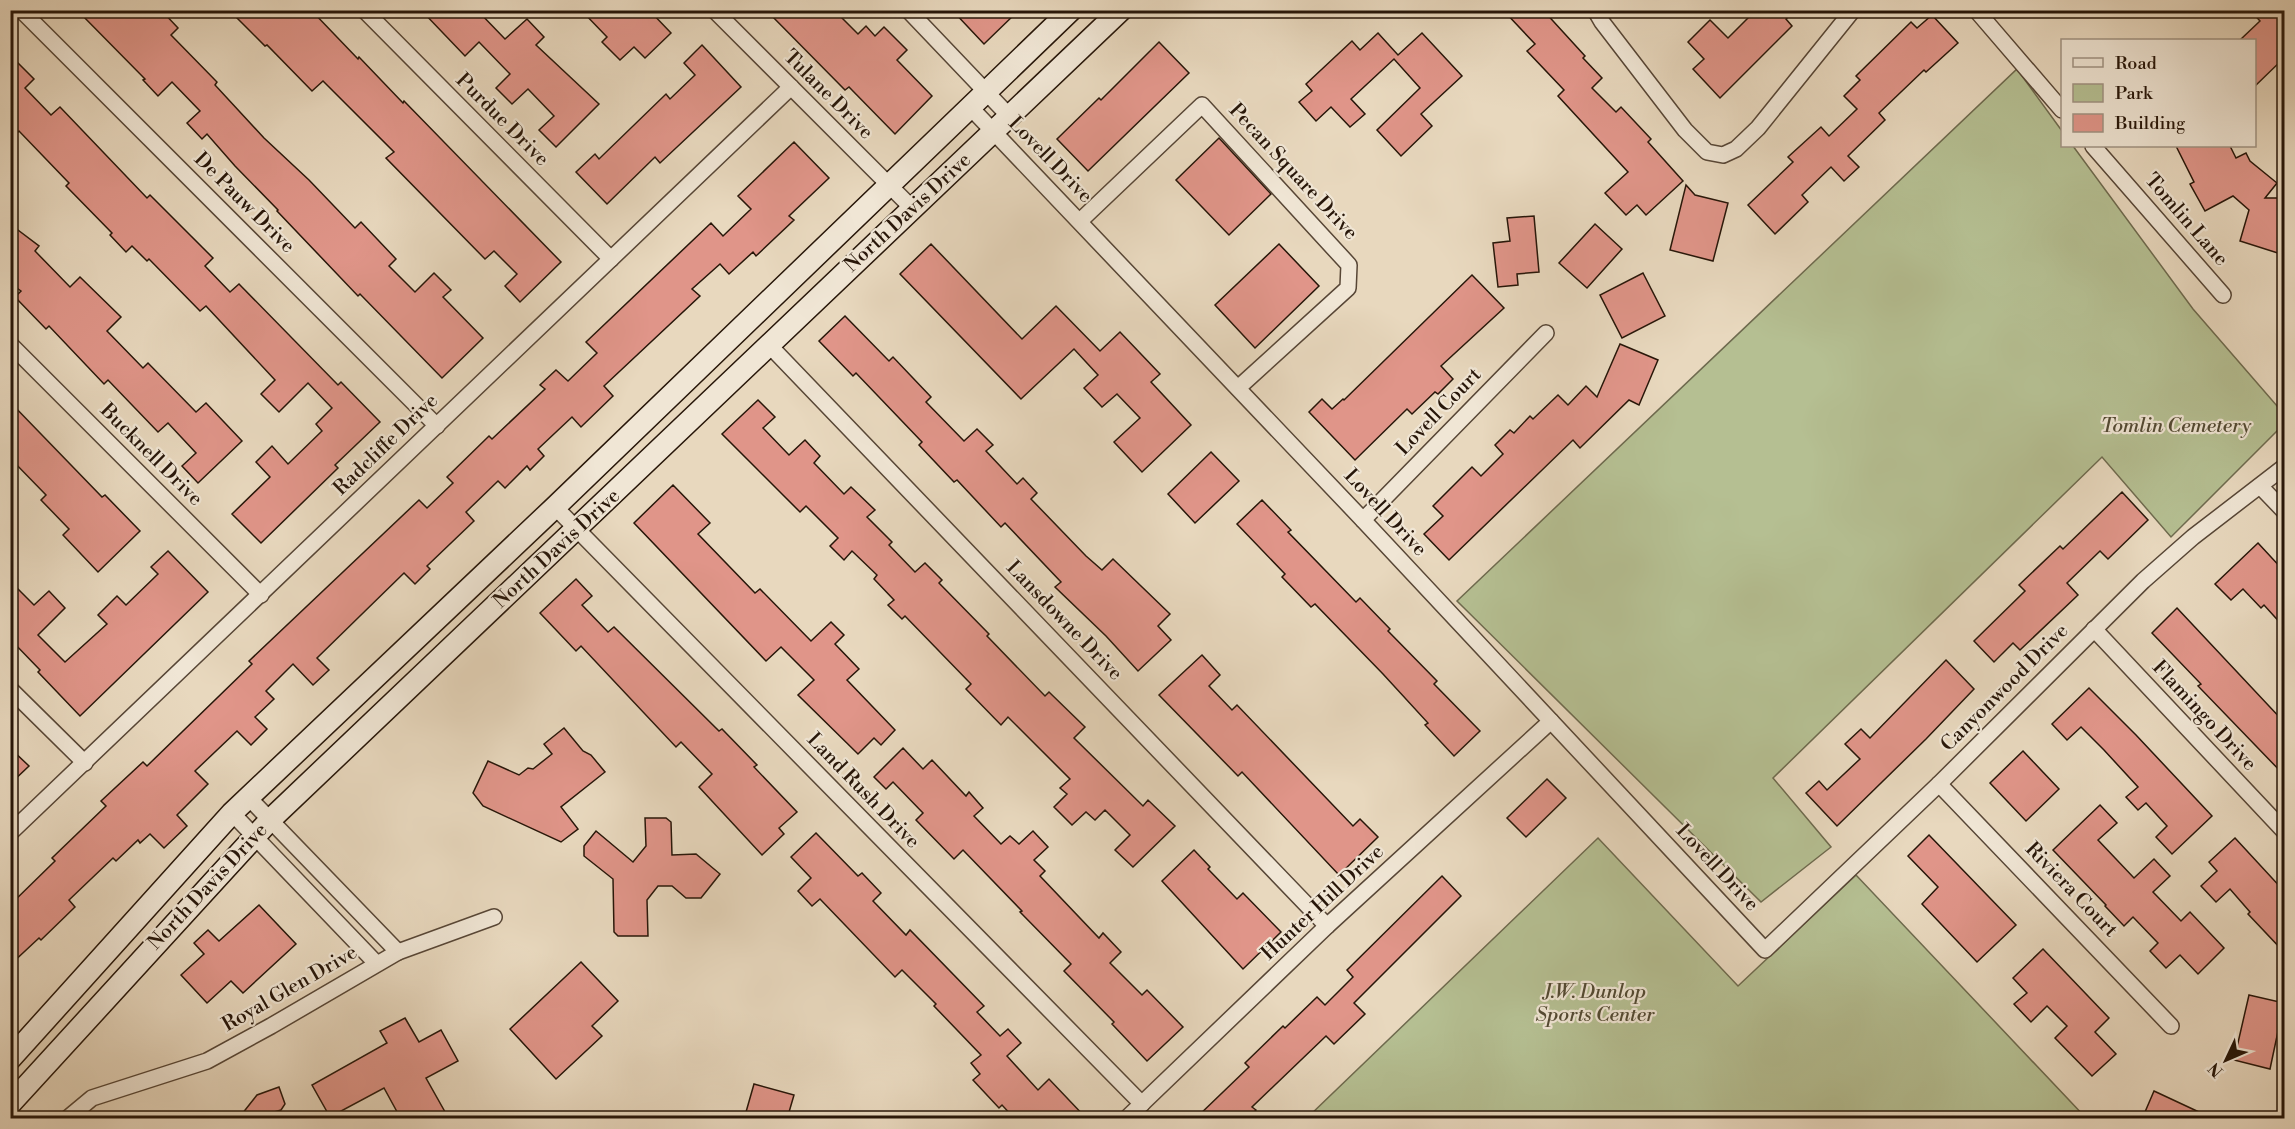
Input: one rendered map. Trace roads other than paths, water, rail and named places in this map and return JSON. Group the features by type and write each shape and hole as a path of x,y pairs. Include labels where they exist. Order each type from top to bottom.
{"street":[{"name":"De Pauw Drive","path":"21,10 437,426"},
{"name":"Purdue Drive","path":"364,10 611,259"},
{"name":"Tulane Drive","path":"714,10 912,208"},
{"path":"908,10 1010,117"},
{"name":"North Davis Drive","path":"10,1059 248,797 555,507 1071,10"},
{"name":"North Davis Drive","path":"10,1104 270,820 577,530 1120,10"},
{"path":"1595,10 1685,130 1707,153 1723,154 1736,149 1758,128 1853,10"},
{"path":"1976,10 2061,109"},
{"name":"Radcliffe Drive","path":"10,834 791,87"},
{"name":"Pecan Square Drive","path":"1080,221 1202,105 1349,265 1348,288 1238,388"},
{"name":"Lovell Drive","path":"971,108 1363,520 1765,950"},
{"name":"Tomlin Lane","path":"2094,147 2223,295"},
{"name":"Lovell Court","path":"1363,520 1546,333"},
{"name":"Bucknell Drive","path":"10,344 261,594"},
{"name":"Lansdowne Drive","path":"770,346 1327,926"},
{"name":"Canyonwood Drive","path":"1765,950 1940,784 2143,581 2193,537 2284,467"},
{"path":"2259,486 2284,511"},
{"name":"Land Rush Drive","path":"555,507 1142,1104"},
{"name":"Flamingo Drive","path":"2094,629 2284,831"},
{"path":"10,689 85,763"},
{"name":"Hunter Hill Drive","path":"1127,1119 1327,926 1551,721"},
{"name":"Riviera Court","path":"1940,784 2171,1026"},
{"name":"Royal Glen Drive","path":"248,797 398,952"},
{"name":"Royal Glen Drive","path":"68,1119 92,1098 207,1061 271,1026 376,963 232,813"},
{"path":"376,963 398,952 494,917"}],"park label":[{"name":"Tomlin Cemetery","path":"2176,426"},
{"name":"J.W. Dunlop Sports Center","path":"1595,1004"}]}
